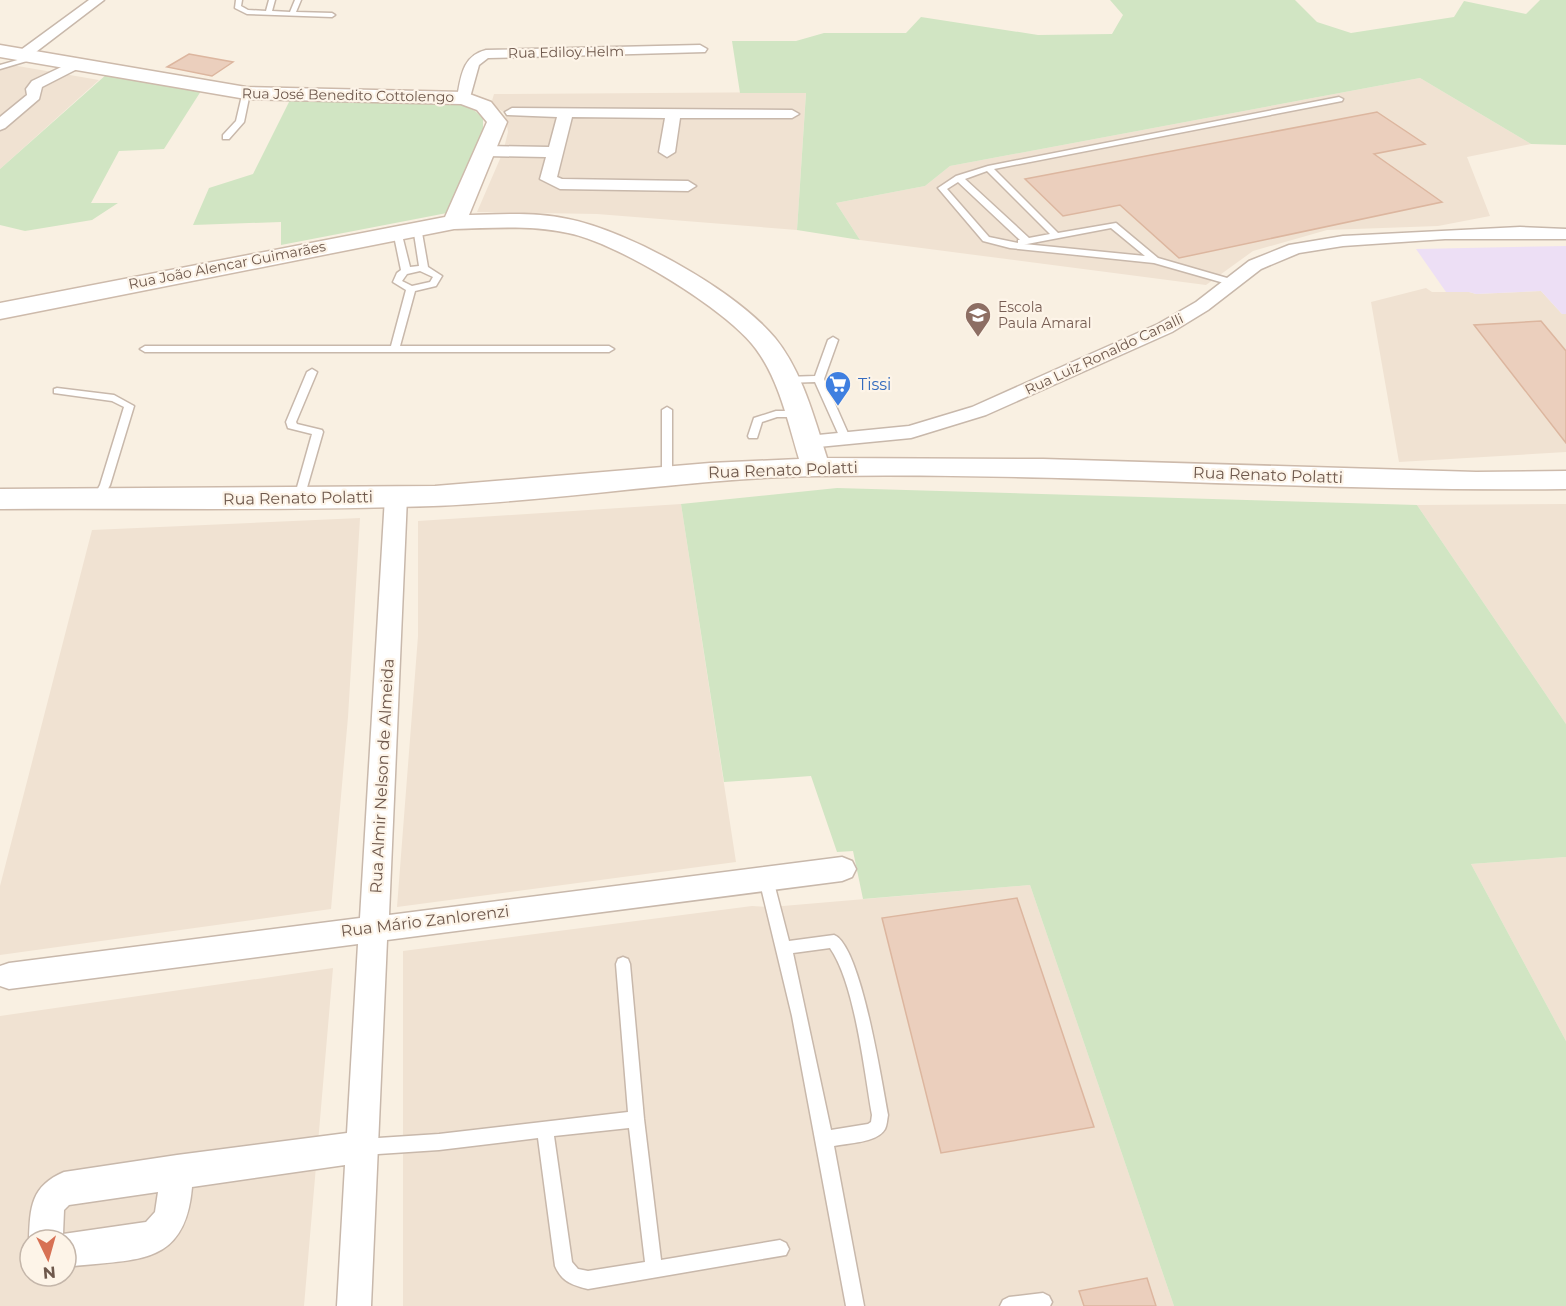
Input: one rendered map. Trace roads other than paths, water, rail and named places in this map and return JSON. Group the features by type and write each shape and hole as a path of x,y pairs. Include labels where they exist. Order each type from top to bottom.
{"main road":[{"name":"Rua José Benedito Cottolengo","path":"0,51 246,93 464,98 484,106 495,118 496,128 454,222"},
{"name":"Rua João Alencar Guimarães","path":"0,311 406,229 454,222"},
{"path":"454,222 562,225 612,240 700,290 750,326 770,349 786,380 812,454"},
{"name":"Rua Renato Polatti","path":"0,499 396,497 508,492 667,476 812,454 886,466 1476,481 1566,480"}],"street":[{"path":"29,56 97,0"},
{"name":"Rua Ediloy Helm","path":"464,98 472,62 486,54 700,49"},
{"path":"0,125 34,96 33,89 37,84 76,64"},
{"path":"512,112 792,114"},
{"path":"566,112 548,179 553,182 688,186"},
{"path":"667,152 673,113"},
{"path":"486,152 555,152"},
{"name":"Rua Luiz Ronaldo Canalli","path":"812,454 846,440 880,437 946,423 1006,400 1165,328 1202,306 1231,282 1271,257 1321,244 1484,232 1566,234"},
{"path":"880,437 886,466"},
{"name":"Rua Almir Nelson de Almeida","path":"354,1306 396,497"},
{"name":"Rua Mário Zanlorenzi","path":"9,976 842,869"},
{"path":"47,1228 48,1202 54,1193 64,1189 177,1171 363,1147"},
{"path":"78,1248 151,1238 164,1233 170,1222 177,1171"}],"lane":[{"path":"239,0 236,5 239,9 268,14 332,15"},
{"path":"268,14 272,0"},
{"path":"292,14 298,0"},
{"path":"0,67 29,56"},
{"path":"226,137 240,122 246,93"},
{"path":"1231,282 1155,260 1010,245 981,237 943,192 944,185 988,168 1340,99"},
{"path":"988,168 1055,234"},
{"path":"959,178 1027,241"},
{"path":"1010,245 1055,234 1113,225 1155,260"},
{"path":"406,229 424,268"},
{"path":"406,229 406,271"},
{"path":"424,268 436,273 437,280 427,287 411,290 397,282 400,274 424,268"},
{"path":"395,349 411,290"},
{"path":"833,340 819,379 846,440"},
{"path":"145,349 609,348"},
{"path":"299,498 318,432 297,428 292,426 291,422 312,372"},
{"path":"786,380 819,379"},
{"path":"57,391 114,398 129,406 105,485 98,500"},
{"path":"667,410 667,476"},
{"path":"753,436 758,420 776,414 799,414"},
{"path":"766,879 771,907 785,948 827,1139 855,1306"},
{"path":"785,948 834,941 841,947 853,985 880,1115 878,1126 871,1131 827,1139"},
{"path":"623,964 636,1119 654,1270"},
{"path":"363,1147 438,1142 636,1119"},
{"path":"545,1129 564,1266 573,1277 588,1280 780,1250"},
{"path":"1009,1306 1043,1302"}],"place":[{"name":"Escola Paula Amaral","path":"978,338"},
{"name":"Tissi","path":"838,407"}]}
